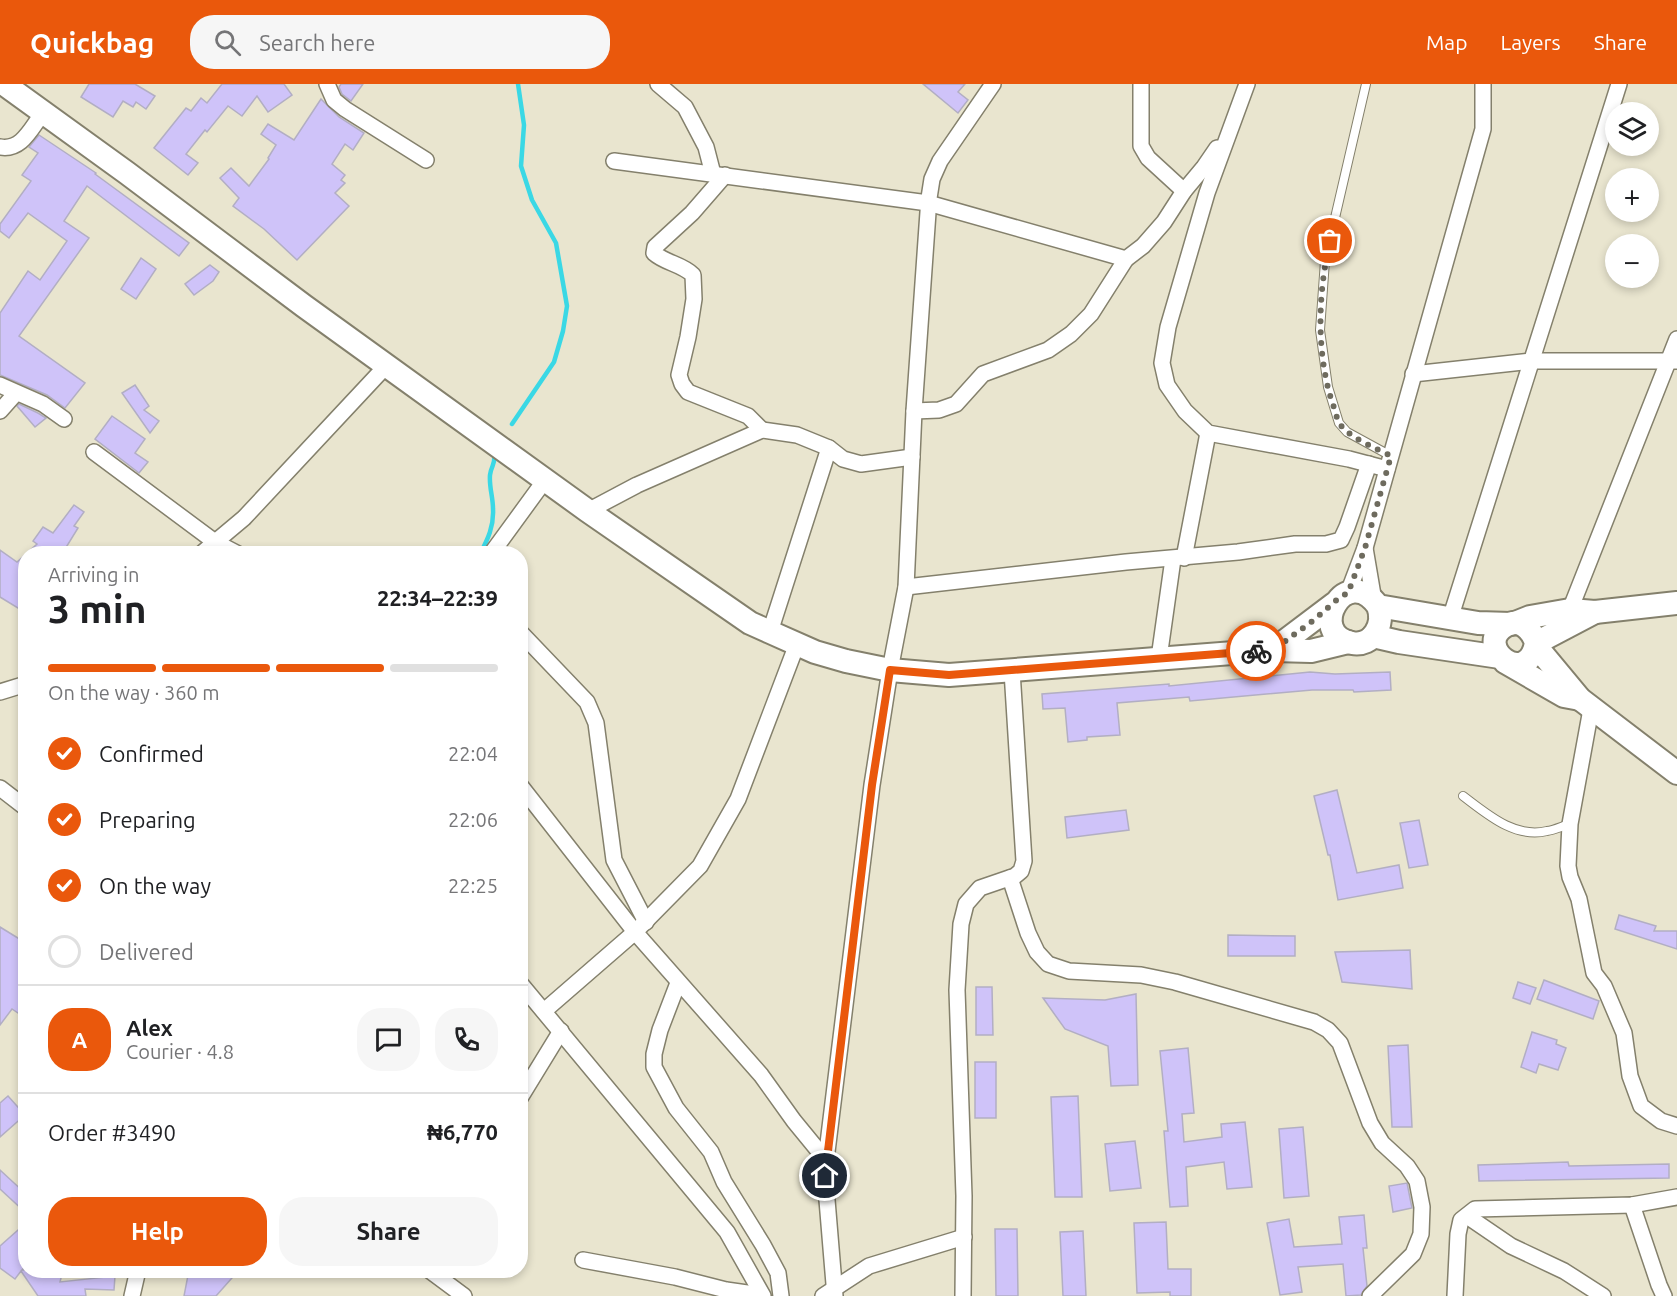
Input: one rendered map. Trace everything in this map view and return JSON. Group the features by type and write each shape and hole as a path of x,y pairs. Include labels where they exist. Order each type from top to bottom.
{"main road":[{"path":"4,84 386,366 588,511 750,623 770,632 846,661 890,670 949,675 1273,650 1311,651 1348,642 1362,642 1373,636 1380,625 1380,612 1376,603 1367,595 1358,592 1341,599 1273,650"},
{"path":"1341,599 1330,619 1336,633 1348,642"},
{"path":"1376,603 1450,619 1526,626 1533,633 1536,645 1586,704 1677,773"},
{"path":"1586,704 1564,696 1503,659 1495,644 1499,631 1530,617 1570,610 1595,612 1677,603"},
{"path":"1373,636 1503,659 1515,664 1525,662 1533,656 1536,645 1595,612"}],"street":[{"path":"327,84 334,100 345,109 426,160"},
{"path":"658,84 685,107 719,174"},
{"path":"831,1293 826,1160 872,785 906,587 914,411 928,203 932,179 940,161 993,84"},
{"path":"1141,84 1141,146 1148,158 1184,190"},
{"path":"1247,84 1188,254 1168,327 1162,363 1167,385 1185,411 1208,432 1369,464 1389,463"},
{"path":"1341,599 1365,548 1483,129 1483,84"},
{"path":"1450,619 1619,84"},
{"path":"0,147 16,146 43,113"},
{"path":"914,411 939,410 956,404 983,374 1048,350 1071,334 1090,314 1126,259 1143,246 1164,222 1231,125"},
{"path":"614,161 928,203 1126,259"},
{"path":"719,174 692,213 655,247 654,253 693,275 694,299 679,375 682,384 688,392 748,416 762,430"},
{"path":"1570,610 1672,361 1677,339"},
{"path":"1413,374 1532,361 1672,361"},
{"path":"210,546 244,518 386,366"},
{"path":"0,385 43,404 64,418"},
{"path":"0,411 16,393"},
{"path":"588,511 637,485 762,430 797,435 830,448 843,459 861,464 912,457"},
{"path":"1159,658 1208,432"},
{"path":"770,632 830,448"},
{"path":"94,452 223,546"},
{"path":"906,587 1295,544 1326,544 1341,540 1369,464"},
{"path":"497,546 545,480"},
{"path":"1365,548 1376,603"},
{"path":"528,640 587,702 597,723 614,860 641,927"},
{"path":"544,1011 641,927 700,866 738,799 797,644"},
{"path":"963,1296 964,1236 957,990 961,924 966,904 980,888 1015,876 1021,871 1024,861 1012,671"},
{"path":"0,692 18,686"},
{"path":"1586,704 1570,824 1568,866 1570,877 1579,899 1594,973 1604,986 1624,1033 1630,1076 1636,1095 1641,1106 1652,1116 1677,1126"},
{"path":"0,788 18,802"},
{"path":"528,794 641,927 678,983 762,1075 794,1121 826,1160"},
{"path":"1010,878 1028,933 1037,952 1048,964 1069,971 1141,975 1175,982 1314,1022 1328,1030 1340,1043 1370,1123 1382,1143 1407,1166 1417,1181 1422,1207 1420,1234 1413,1254 1370,1296"},
{"path":"678,983 660,1030 654,1054 654,1067 676,1108 711,1152 724,1182 763,1245 778,1273 781,1296"},
{"path":"528,1001 544,1011 727,1232 762,1295"},
{"path":"528,1085 561,1031"},
{"path":"1455,1296 1458,1234 1461,1220 1475,1209 1632,1205 1677,1197"},
{"path":"1632,1205 1664,1296"},
{"path":"1467,1216 1511,1246 1564,1271 1603,1296"},
{"path":"831,1293 869,1266 964,1236"},
{"path":"583,1260 675,1277 726,1290 762,1295"},
{"path":"132,1296 136,1278"},
{"path":"440,1278 464,1296"}],"lane":[{"path":"1366,84 1325,261 1320,330 1328,387 1339,423 1347,432 1389,463"},
{"path":"1463,796 1502,824 1525,832 1545,832 1570,824"}],"building":[{"path":"89,84 135,84 155,96 146,109 136,102 133,107 123,101 113,117 81,97"},
{"path":"222,84 284,84 292,95 268,112 257,96 242,116 228,106 186,154 198,163 188,175 154,148 186,108 191,111 201,98 207,103"},
{"path":"341,84 363,84 351,101 342,94 339,87"},
{"path":"923,84 965,84 958,92 968,100 958,113"},
{"path":"321,99 339,117 364,133 353,150 345,144 332,164 345,175 341,180 345,183 335,193 349,206 297,260 264,229 233,206 239,198 220,178 231,168 249,186 269,159 276,145 261,134 268,124 294,140"},
{"path":"39,135 96,173 189,243 179,256 87,186 64,221 89,238 19,336 85,383 65,408 47,395 0,375 0,313 28,271 40,280 67,241 28,213 9,238 0,231 0,224 31,181 22,175 38,153 29,147"},
{"path":"141,258 156,269 136,299 121,289"},
{"path":"210,265 219,272 213,281 194,295 185,284"},
{"path":"135,385 149,406 144,410 159,421 150,433 122,393"},
{"path":"19,404 46,418 35,427 17,406"},
{"path":"112,416 145,439 135,453 148,462 139,473 95,439"},
{"path":"74,505 84,512 74,526 78,528 67,546 35,546 37,544 33,541 43,527 53,533"},
{"path":"0,550 18,561 18,608 0,597"},
{"path":"1310,672 1335,674 1390,672 1391,690 1354,692 1353,690 1312,690 1190,701 1189,697 1117,703 1120,735 1087,737 1087,740 1068,742 1065,708 1043,709 1042,694 1169,684 1169,686"},
{"path":"1337,790 1357,873 1399,865 1403,888 1338,900 1330,855 1328,855 1314,796"},
{"path":"1126,810 1129,830 1067,838 1065,817"},
{"path":"1419,820 1428,865 1409,868 1400,823"},
{"path":"1619,915 1656,926 1654,931 1677,931 1677,949 1615,929"},
{"path":"0,927 18,938 18,1013 12,1009 0,1025"},
{"path":"1228,935 1295,936 1295,956 1228,956"},
{"path":"1410,950 1412,989 1342,982 1335,952"},
{"path":"1544,980 1599,1001 1593,1019 1537,999"},
{"path":"1518,982 1536,988 1530,1004 1513,998"},
{"path":"976,987 992,987 993,1035 976,1035"},
{"path":"1136,994 1138,1085 1111,1086 1108,1046 1065,1029 1043,998 1105,1000"},
{"path":"1532,1032 1557,1040 1556,1044 1566,1048 1558,1070 1539,1064 1536,1073 1521,1067"},
{"path":"1408,1045 1412,1127 1392,1127 1388,1046"},
{"path":"1188,1048 1194,1113 1182,1114 1184,1142 1222,1137 1221,1124 1245,1122 1252,1187 1227,1189 1224,1162 1186,1167 1188,1206 1170,1207 1164,1131 1168,1131 1160,1051"},
{"path":"975,1062 996,1062 996,1118 975,1118"},
{"path":"8,1096 18,1107 18,1121 0,1137 0,1103"},
{"path":"1078,1096 1082,1197 1055,1197 1051,1097"},
{"path":"1303,1127 1309,1196 1284,1198 1279,1129"},
{"path":"1135,1141 1141,1188 1110,1191 1105,1144"},
{"path":"1568,1162 1569,1166 1669,1164 1669,1178 1479,1181 1478,1165"},
{"path":"0,1170 18,1187 18,1206 0,1189"},
{"path":"1407,1183 1412,1208 1393,1212 1389,1186"},
{"path":"1364,1215 1367,1248 1363,1248 1367,1286 1361,1295 1346,1296 1343,1264 1298,1267 1302,1292 1280,1295 1267,1223 1289,1219 1294,1247 1342,1244 1339,1217"},
{"path":"1166,1222 1168,1269 1191,1269 1191,1296 1170,1296 1170,1292 1137,1293 1134,1223"},
{"path":"995,1229 1017,1229 1018,1296 996,1296"},
{"path":"18,1230 18,1275 15,1279 0,1268 0,1246"},
{"path":"1083,1231 1086,1296 1063,1296 1060,1232"},
{"path":"26,1278 61,1278 60,1282 115,1278 114,1290 85,1289 86,1296 38,1296"},
{"path":"187,1278 232,1278 216,1296 184,1296"}],"waterway":[{"path":"512,424 554,362 567,306 556,243 532,200 521,166 524,125 518,84"},
{"path":"484,546 493,521 490,479 494,453"}],"way so far":[{"path":"1256,651 1273,650 1348,593 1365,548 1391,456 1347,432 1339,423 1328,387 1320,330 1325,261 1330,241"}],"route":[{"path":"825,1176 872,785 890,670 949,675 1256,651"}]}
